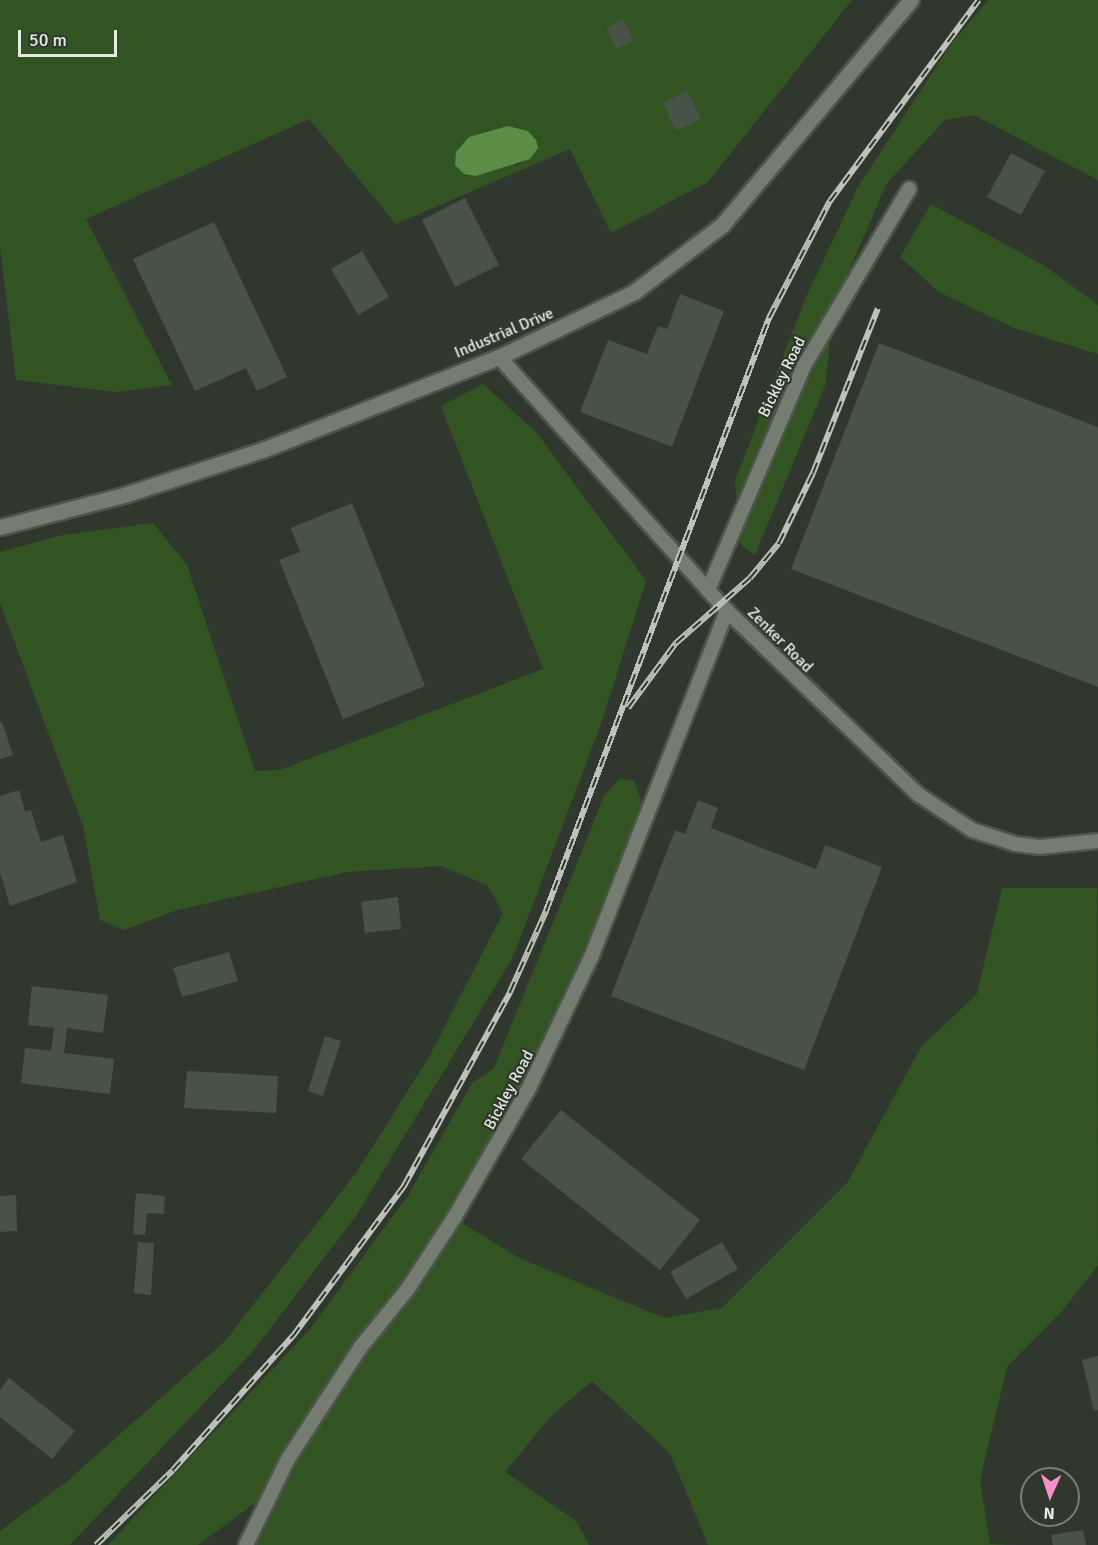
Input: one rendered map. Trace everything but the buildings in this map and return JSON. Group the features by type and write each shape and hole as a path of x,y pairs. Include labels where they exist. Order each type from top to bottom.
{"street":[{"name":"Industrial Drive","path":"0,527 195,473 499,357 634,292 695,250 741,204 911,0"},
{"name":"Bickley Road","path":"708,590 804,366 909,189"},
{"name":"Zenker Road","path":"499,357 727,611 919,795 956,821 1015,844 1040,847 1098,841"},
{"name":"Bickley Road","path":"246,1545 288,1459 360,1348 407,1290 454,1218 528,1090 592,955 727,611"}],"shaded area":[{"path":"0,0 852,0 708,182 611,233 570,149 396,224 309,119 86,219 172,385 116,392 16,380 0,246","holes":["508,126 528,131 536,140 538,148 530,158 515,166"]},
{"path":"988,0 1098,0 1098,180 974,115 945,120 887,183 834,305 825,386 755,555 740,544 735,481 806,297 859,185 951,44"},
{"path":"508,126 528,131 536,140 538,148 530,159 476,176 464,174 455,165 456,152 469,137"},
{"path":"931,204 1045,266 1098,305 1098,354 1014,328 939,292 900,257"},
{"path":"483,384 537,433 646,581 601,724 513,957 356,1216 253,1351 70,1545 0,1545 0,1531 65,1483 225,1341 356,1173 429,1057 503,913 487,885 441,866 347,872 177,910 124,930 100,920 83,826 0,603 0,552 63,535 153,523 187,565 255,771 280,770 543,669 441,406"},
{"path":"619,779 634,780 647,816 592,955 454,1218 519,1258 664,1318 722,1308 847,1183 921,1047 977,994 1002,888 1097,888 1098,1265 1062,1311 1007,1367 980,1480 990,1544 1012,1545 708,1545 670,1453 592,1381 552,1415 505,1472 576,1521 589,1545 246,1545 269,1493 198,1545 108,1545 310,1329 409,1194 472,1083 494,1068 604,796"}],"railway":[{"path":"96,1545 173,1470 293,1336 404,1186 510,992 546,911 769,318 830,201 979,0"},
{"path":"628,708 676,643 750,578 779,543 813,473 878,308"}]}
